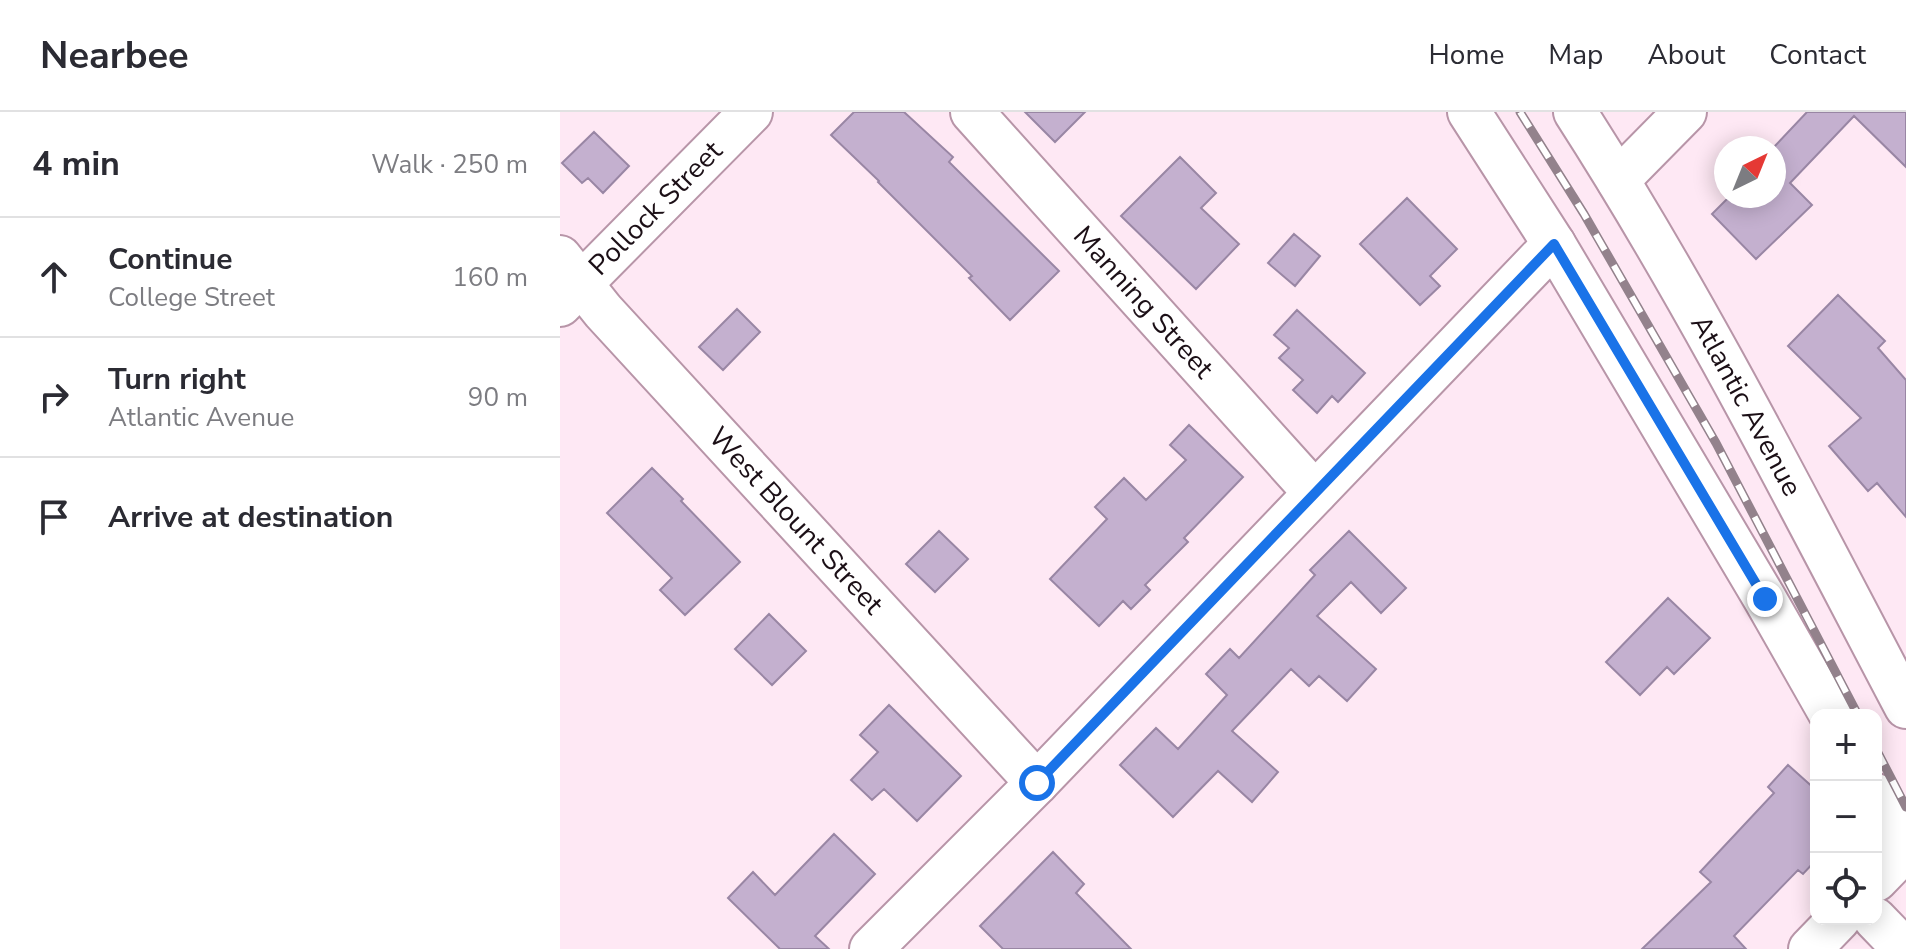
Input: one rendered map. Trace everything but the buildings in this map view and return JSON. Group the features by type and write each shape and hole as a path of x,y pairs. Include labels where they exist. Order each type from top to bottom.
{"street":[{"name":"Pollock Street","path":"567,282 751,112"},
{"name":"Manning Street","path":"972,112 1315,493"},
{"path":"1469,112 1554,244 1828,709"},
{"name":"Atlantic Avenue","path":"1575,112 1618,180 1741,393 1906,707"},
{"path":"1618,180 1685,112"},
{"path":"893,942 1037,783 1554,244"},
{"name":"West Blount Street","path":"567,282 603,311 1037,783"},
{"path":"1882,806 1906,848 1882,874"},
{"path":"1810,949 1833,925"},
{"path":"1881,925 1904,949"}],"railway":[{"path":"1520,112 1584,214 1716,443 1855,709"},
{"path":"1882,761 1906,807"}],"route":[{"path":"1037,783 1554,244 1765,599"}]}
